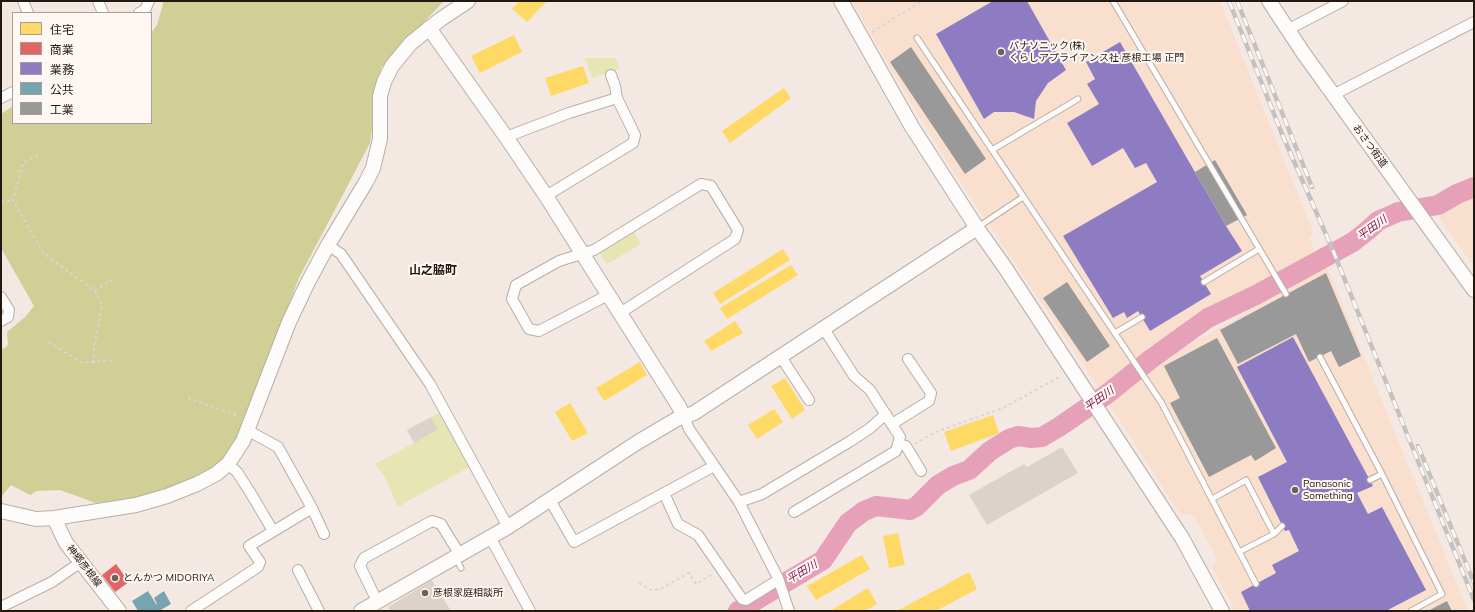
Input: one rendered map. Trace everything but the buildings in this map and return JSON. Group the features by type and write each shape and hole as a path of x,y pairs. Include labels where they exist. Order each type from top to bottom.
{"street":[{"path":"23,1 28,12"},
{"path":"98,1 103,12"},
{"path":"141,12 145,10 149,1"},
{"path":"1,511 36,518 54,518 136,505 167,496 211,477 228,464 236,453 245,424 289,322 328,245 373,168 380,139 380,96 384,82 392,66 403,51 429,28 468,1"},
{"path":"841,1 912,127 1182,538 1222,611"},
{"name":"おさつ街道","path":"1269,1 1287,30 1333,95 1474,290"},
{"path":"1287,30 1343,1"},
{"path":"1333,95 1474,22"},
{"path":"429,28 546,196 678,405 689,428 739,502 779,585 789,611"},
{"path":"546,196 633,143 635,135 617,98 615,86 611,76"},
{"path":"1,98 12,92"},
{"path":"506,137 569,113 617,98"},
{"path":"608,295 539,331 529,329 512,299 516,285 559,261 594,250 701,184 711,186 738,230 735,239 620,313"},
{"path":"361,611 459,560 490,537 508,527 638,442 677,419 694,413 977,228"},
{"path":"328,245 341,254 430,384 508,527"},
{"path":"1,297 10,310 8,317 1,321"},
{"path":"794,512 896,451 900,437 870,390 854,376 824,329"},
{"path":"781,357 809,400"},
{"path":"892,424 929,401 931,393 908,359"},
{"path":"739,502 762,494 849,442 869,429 886,414"},
{"path":"245,424 278,447 312,508 324,534"},
{"path":"898,444 906,446 920,472"},
{"path":"228,464 237,472 273,531"},
{"path":"550,500 574,542 714,466"},
{"path":"664,493 678,524 698,535 742,599 746,600 779,585"},
{"path":"191,611 258,567 260,562 249,546 312,508"},
{"name":"神郷彦根線","path":"54,518 66,543 119,611"},
{"path":"376,604 360,566 364,558 432,521 441,524 459,560"},
{"path":"490,537 530,611"},
{"path":"1,607 52,582 82,562"},
{"path":"298,570 319,611"}],"lane":[{"path":"1113,1 1285,293"},
{"path":"917,38 1161,402 1256,584"},
{"path":"992,150 1078,99"},
{"path":"977,228 1023,197"},
{"path":"1204,282 1259,249"},
{"path":"1115,333 1142,317"},
{"path":"1320,357 1382,474 1442,594 1411,611"},
{"path":"1370,480 1382,474"},
{"path":"1212,499 1246,480 1274,534"},
{"path":"1239,552 1274,534 1282,526"}],"path":[{"path":"862,38 922,1"},
{"path":"38,155 23,163 13,200 43,253 95,291 102,305 94,348 94,363"},
{"path":"1,202 13,200"},
{"path":"95,291 112,279"},
{"path":"49,342 82,363 114,360"},
{"path":"908,449 933,433 1003,408 1072,370"},
{"path":"188,398 245,424"},
{"path":"639,583 650,590 660,589 689,573 696,584 721,569"}],"shaded area":[{"path":"162,1 444,1 381,68 370,143 299,278 237,439 223,461 203,475 172,487 129,499 96,503 60,490 37,491 30,495 11,485 1,496 1,349 8,345 7,332 25,317 34,306 1,248 1,114 12,107 12,124 152,124 152,32 157,25 163,4"},
{"path":"852,1 1220,1 1314,234 1309,237 1315,250 1307,256 1198,315 1098,387 947,162"},
{"path":"1474,193 1474,267 1435,211"},
{"path":"1327,267 1468,611 1235,611 1212,567 1217,559 1194,516 1180,514 1107,401 1168,357"}],"green space":[{"path":"585,58 616,58 619,69 592,78"},
{"path":"633,231 641,244 607,264 599,252"},
{"path":"443,411 471,466 398,507 384,475 375,464 414,443 407,430"}],"waterway":[{"name":"平田川","path":"738,611 823,560 848,523 864,511 876,506 910,510 917,506 938,485 953,476 969,470 990,451 1009,439 1018,436 1032,438 1042,437 1059,427 1107,394 1151,359 1208,318 1256,295 1353,242 1378,221 1398,212 1438,205 1457,194 1474,187"}],"railway":[{"path":"1229,1 1282,134 1332,248 1474,600"},
{"path":"1237,1 1312,187"},
{"path":"1418,446 1474,583"}],"place":[{"name":"パナソニック(株) くらしアプライアンス社 彦根工場 正門","path":"1001,52"},
{"name":"Panasonic Something","path":"1295,490"},
{"name":"とんかつ MIDORIYA","path":"115,578"},
{"name":"彦根家庭相談所","path":"425,593"}],"district":[{"name":"山之脇町","path":"433,270"}]}
